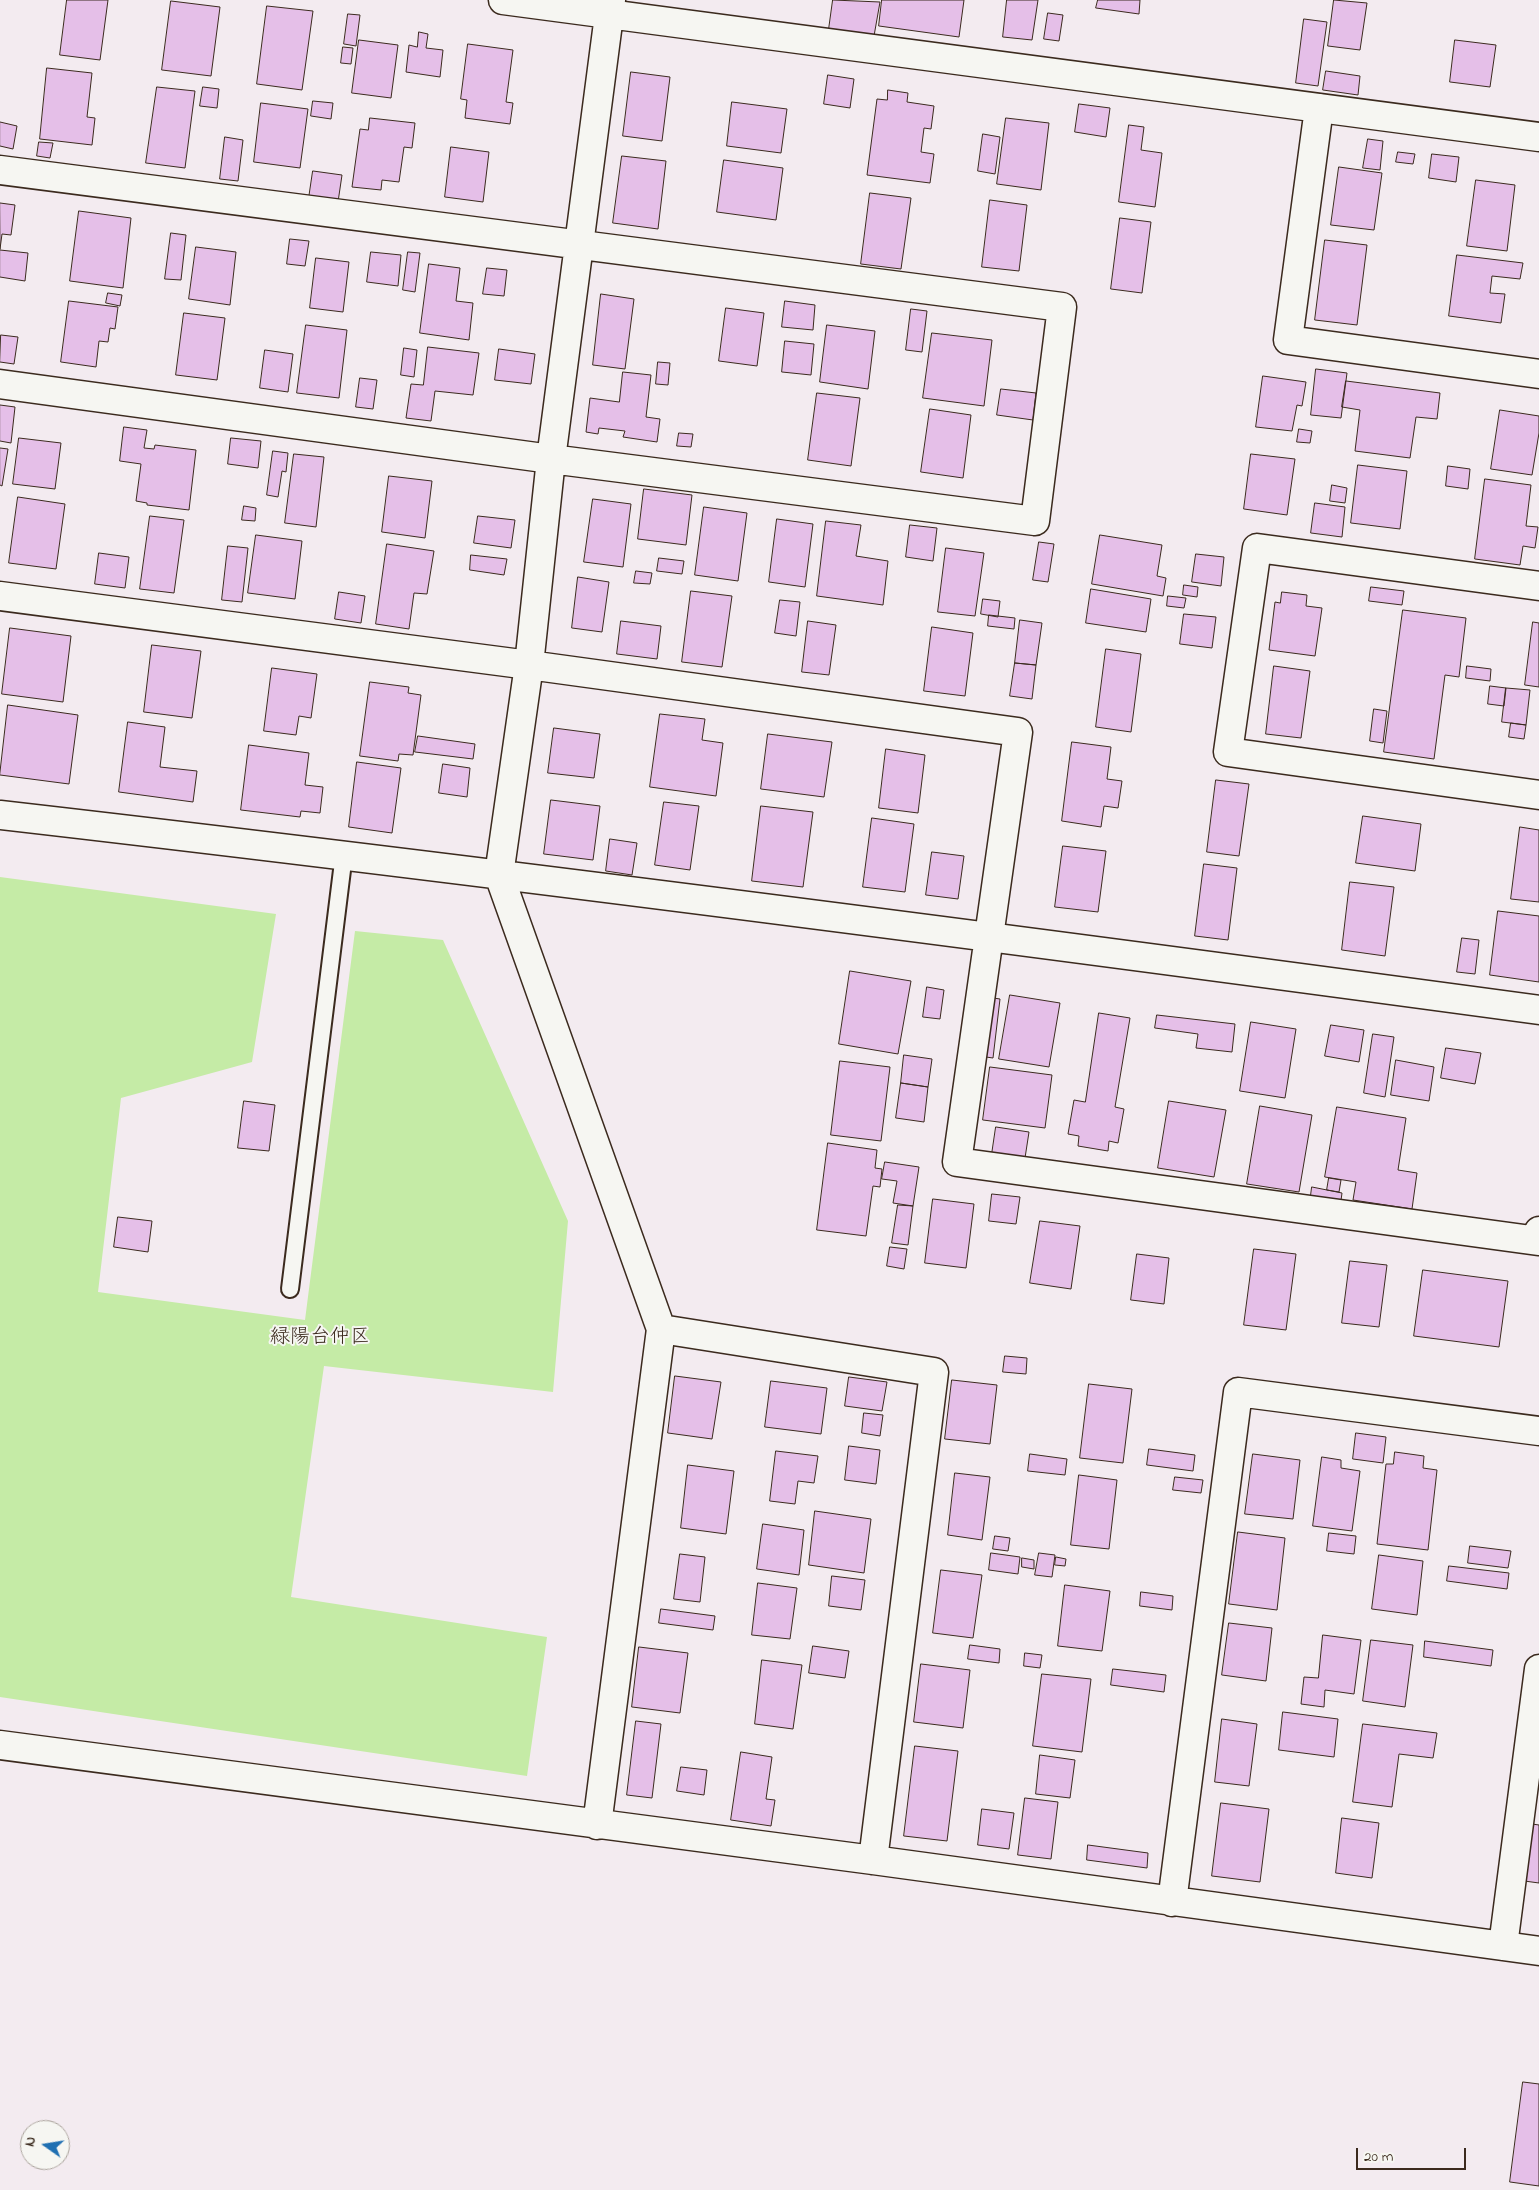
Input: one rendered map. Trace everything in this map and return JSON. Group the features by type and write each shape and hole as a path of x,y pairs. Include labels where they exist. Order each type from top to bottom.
{"street":[{"path":"503,0 610,7 1319,108 1539,137"},
{"path":"597,1825 661,1329 499,875 529,665 551,459 610,7"},
{"path":"1319,108 1288,340 1539,374"},
{"path":"0,170 1062,307 1036,521 551,459 0,384"},
{"path":"1539,586 1257,548 1228,752 1539,795"},
{"path":"0,596 529,665 1018,732 957,1162 1538,1241 1539,1231"},
{"path":"0,815 344,854 988,936 1539,1010"},
{"path":"661,1329 934,1372 873,1860"},
{"path":"1172,1902 1238,1392 1539,1431"},
{"path":"1503,1946 1539,1669"},
{"path":"0,1745 873,1860 1539,1951"}],"lane":[{"path":"290,1289 344,854"}],"green space":[{"path":"0,877 276,914 252,1062 121,1098 98,1292 305,1320 355,931 443,940 568,1221 553,1392 324,1366 291,1597 547,1637 527,1776 0,1697"}],"building":[{"path":"67,0 108,0 100,60 60,55"},
{"path":"833,0 880,2 874,36 829,29"},
{"path":"882,0 964,0 959,37 879,26"},
{"path":"1007,0 1038,0 1032,40 1003,37"},
{"path":"1098,0 1140,0 1139,14 1096,8"},
{"path":"1334,0 1367,3 1360,50 1328,46"},
{"path":"171,1 220,7 211,76 162,70"},
{"path":"267,6 313,11 302,90 257,84"},
{"path":"1048,13 1063,15 1059,41 1044,39"},
{"path":"348,14 360,15 356,46 344,44"},
{"path":"1304,19 1327,22 1318,86 1296,83"},
{"path":"419,32 428,34 426,48 443,50 440,77 406,72 409,45 417,47"},
{"path":"359,40 398,45 391,98 352,93"},
{"path":"1455,40 1496,45 1490,87 1450,82"},
{"path":"468,44 513,50 506,102 513,103 510,124 465,118 467,100 461,99"},
{"path":"343,47 353,48 351,64 341,63"},
{"path":"47,68 92,73 87,117 95,118 92,145 40,139"},
{"path":"1326,71 1360,76 1358,95 1323,90"},
{"path":"631,72 670,77 662,141 623,136"},
{"path":"828,75 854,79 850,108 824,104"},
{"path":"157,87 195,91 185,168 146,163"},
{"path":"203,87 219,89 217,108 200,106"},
{"path":"888,90 908,93 907,102 934,106 931,129 924,128 921,152 934,154 930,183 867,175 877,99 887,100"},
{"path":"313,101 333,103 331,119 311,116"},
{"path":"732,102 787,109 781,153 727,146"},
{"path":"261,103 308,109 300,168 254,162"},
{"path":"1079,104 1110,108 1106,137 1075,132"},
{"path":"370,118 415,123 412,148 404,147 399,182 382,180 381,190 352,187 360,129 368,130"},
{"path":"1006,118 1049,123 1041,190 997,184"},
{"path":"0,122 17,126 13,149 0,146"},
{"path":"1129,125 1144,127 1141,150 1162,153 1155,207 1119,202"},
{"path":"983,134 1000,137 995,174 978,171"},
{"path":"225,137 243,140 238,181 220,179"},
{"path":"1368,139 1383,141 1380,170 1363,168"},
{"path":"39,142 53,143 50,158 37,156"},
{"path":"451,147 489,152 483,202 445,197"},
{"path":"1398,152 1415,154 1413,164 1396,162"},
{"path":"1432,154 1459,157 1456,182 1429,178"},
{"path":"622,156 666,161 658,229 613,223"},
{"path":"724,160 783,168 776,220 717,212"},
{"path":"1339,167 1382,173 1374,230 1331,225"},
{"path":"313,171 342,175 338,202 309,198"},
{"path":"1476,180 1515,185 1507,251 1467,246"},
{"path":"870,193 911,198 901,269 861,264"},
{"path":"990,200 1027,205 1019,271 982,267"},
{"path":"0,203 15,205 11,235 2,234 0,249"},
{"path":"79,211 131,218 123,288 70,281"},
{"path":"1120,218 1151,222 1142,293 1111,289"},
{"path":"171,233 186,235 181,280 165,279"},
{"path":"290,239 309,241 305,266 287,264"},
{"path":"1325,240 1367,245 1357,325 1315,320"},
{"path":"196,247 236,252 230,305 189,299"},
{"path":"0,250 28,253 25,281 0,277"},
{"path":"371,252 401,255 398,286 367,282"},
{"path":"408,252 420,253 415,292 403,290"},
{"path":"1457,255 1523,263 1520,279 1492,276 1490,293 1505,294 1501,323 1449,316"},
{"path":"316,258 349,262 343,312 310,308"},
{"path":"429,264 460,268 456,301 473,303 469,340 420,333"},
{"path":"487,268 507,270 504,296 483,294"},
{"path":"108,293 122,295 120,306 106,303"},
{"path":"601,294 634,299 625,369 593,365"},
{"path":"69,301 118,307 115,329 110,328 108,342 99,341 96,367 61,362"},
{"path":"785,301 815,305 813,330 782,327"},
{"path":"726,308 764,313 757,366 719,361"},
{"path":"911,309 927,311 922,352 906,350"},
{"path":"184,313 225,318 217,380 176,375"},
{"path":"306,325 347,330 339,398 297,393"},
{"path":"827,325 875,331 868,389 820,382"},
{"path":"932,333 992,340 984,406 923,398"},
{"path":"1,335 18,337 14,364 0,362"},
{"path":"785,341 814,344 811,375 782,372"},
{"path":"428,347 479,353 473,395 435,391 431,421 406,418 411,384 423,385"},
{"path":"404,348 417,350 414,377 401,375"},
{"path":"499,349 535,354 531,384 495,380"},
{"path":"265,350 293,354 288,392 260,388"},
{"path":"658,362 670,363 668,385 656,384"},
{"path":"1316,369 1347,373 1341,418 1311,415"},
{"path":"623,372 651,375 646,417 660,419 657,442 623,437 625,431 599,428 598,434 586,432 590,398 619,402"},
{"path":"1263,376 1306,382 1302,406 1297,405 1292,431 1256,427"},
{"path":"360,378 377,380 373,409 356,407"},
{"path":"1346,381 1440,393 1437,419 1416,417 1410,458 1355,451 1360,410 1342,407"},
{"path":"1001,389 1036,393 1033,420 997,415"},
{"path":"817,393 860,398 851,466 808,460"},
{"path":"0,405 15,407 11,443 0,441"},
{"path":"930,409 971,415 963,478 921,472"},
{"path":"1500,410 1539,416 1539,433 1532,475 1491,469"},
{"path":"124,427 147,430 144,448 154,449 155,445 196,450 189,510 147,505 147,503 136,501 141,464 120,461"},
{"path":"1299,429 1312,431 1310,443 1297,442"},
{"path":"679,433 693,434 691,447 677,446"},
{"path":"19,438 61,443 55,489 13,484"},
{"path":"231,438 261,441 258,468 228,464"},
{"path":"0,448 8,449 2,486 0,485"},
{"path":"273,451 288,453 286,472 282,471 278,497 267,495"},
{"path":"294,454 324,457 316,527 285,523"},
{"path":"1251,454 1295,459 1287,515 1244,509"},
{"path":"1358,465 1407,471 1400,529 1351,523"},
{"path":"1448,466 1470,469 1468,489 1446,486"},
{"path":"389,476 432,481 425,538 382,532"},
{"path":"1485,479 1531,485 1526,526 1538,527 1535,548 1523,546 1520,565 1475,559"},
{"path":"1332,485 1347,488 1345,503 1330,501"},
{"path":"644,489 692,495 686,545 638,539"},
{"path":"18,497 65,504 56,569 9,563"},
{"path":"593,499 631,504 623,567 584,562"},
{"path":"1315,503 1345,507 1342,537 1311,533"},
{"path":"244,506 256,508 255,521 242,520"},
{"path":"704,507 747,513 738,581 695,575"},
{"path":"150,516 184,520 174,593 140,589"},
{"path":"478,516 515,520 511,548 474,543"},
{"path":"777,519 813,524 805,587 769,582"},
{"path":"826,521 861,525 856,556 888,561 883,605 817,596"},
{"path":"910,525 937,528 933,561 906,557"},
{"path":"256,535 302,541 295,599 248,593"},
{"path":"1100,535 1162,545 1157,576 1166,578 1163,596 1092,584"},
{"path":"1039,542 1054,544 1048,582 1033,580"},
{"path":"387,544 434,551 427,594 414,593 409,629 376,624"},
{"path":"228,546 248,548 242,602 222,600"},
{"path":"946,548 984,553 975,616 938,612"},
{"path":"99,553 129,557 125,588 95,584"},
{"path":"1196,554 1224,557 1221,586 1192,582"},
{"path":"471,555 507,559 504,575 470,570"},
{"path":"659,558 684,561 682,574 657,571"},
{"path":"636,571 652,573 650,584 634,583"},
{"path":"578,577 609,582 602,632 572,628"},
{"path":"1184,585 1198,587 1197,597 1183,595"},
{"path":"1371,587 1404,591 1402,605 1369,601"},
{"path":"1091,589 1151,599 1146,632 1086,623"},
{"path":"691,591 732,596 722,667 682,662"},
{"path":"339,592 365,596 361,623 335,619"},
{"path":"1282,592 1307,595 1306,606 1322,608 1315,656 1269,650 1275,602 1280,603"},
{"path":"1168,596 1186,598 1184,608 1167,606"},
{"path":"983,599 1000,601 998,617 981,614"},
{"path":"780,600 800,602 796,636 775,633"},
{"path":"1403,610 1466,618 1459,677 1445,675 1434,759 1384,752"},
{"path":"1184,614 1216,617 1212,648 1180,644"},
{"path":"989,615 1015,618 1014,629 988,626"},
{"path":"1020,620 1042,623 1036,665 1015,663"},
{"path":"621,621 661,626 657,659 617,654"},
{"path":"808,621 836,625 829,675 802,672"},
{"path":"1533,622 1539,623 1539,687 1525,685"},
{"path":"932,627 973,633 965,696 924,691"},
{"path":"10,628 71,636 63,702 2,694"},
{"path":"152,645 201,651 192,718 144,712"},
{"path":"1106,649 1141,654 1131,732 1096,727"},
{"path":"1015,663 1036,665 1032,699 1010,696"},
{"path":"1274,666 1310,671 1301,738 1266,734"},
{"path":"1467,666 1491,669 1490,681 1466,678"},
{"path":"272,668 317,674 311,718 299,716 296,735 264,731"},
{"path":"370,682 409,687 408,693 421,695 413,755 399,754 398,761 360,756"},
{"path":"1490,686 1506,688 1504,706 1488,704"},
{"path":"1506,688 1530,690 1526,725 1502,722"},
{"path":"8,705 78,715 69,784 0,775"},
{"path":"1374,709 1387,711 1383,743 1370,741"},
{"path":"660,714 705,719 702,740 723,743 716,796 650,787"},
{"path":"128,722 165,727 160,767 197,771 193,802 119,792"},
{"path":"1511,723 1526,725 1524,739 1509,737"},
{"path":"554,728 600,734 594,778 548,773"},
{"path":"768,734 832,742 824,797 761,789"},
{"path":"418,736 475,744 473,759 415,752"},
{"path":"1072,742 1111,747 1107,779 1122,781 1118,808 1104,806 1101,827 1062,821"},
{"path":"249,745 309,753 305,785 323,787 320,813 301,811 300,817 241,810"},
{"path":"886,749 925,755 918,813 879,808"},
{"path":"357,762 401,768 392,833 349,827"},
{"path":"443,764 470,768 467,797 439,793"},
{"path":"1216,780 1249,784 1239,856 1207,852"},
{"path":"551,800 600,806 593,860 544,854"},
{"path":"664,802 699,806 690,870 655,865"},
{"path":"761,806 813,812 803,887 752,881"},
{"path":"1363,816 1421,824 1415,871 1356,863"},
{"path":"872,818 914,824 905,892 863,887"},
{"path":"1520,827 1539,830 1539,902 1511,899"},
{"path":"610,839 637,843 632,875 606,871"},
{"path":"1063,846 1106,851 1098,912 1055,907"},
{"path":"932,852 964,856 958,899 926,895"},
{"path":"1204,864 1237,868 1228,940 1195,936"},
{"path":"1350,882 1394,887 1385,956 1342,950"},
{"path":"1498,911 1539,916 1539,982 1490,975"},
{"path":"1462,938 1479,940 1475,974 1457,972"},
{"path":"850,971 911,981 898,1054 839,1044"},
{"path":"927,987 944,990 940,1019 923,1017"},
{"path":"1010,995 1060,1003 1049,1067 999,1059"},
{"path":"987,997 1000,999 993,1058 979,1056"},
{"path":"1099,1013 1130,1018 1115,1107 1124,1109 1118,1143 1109,1141 1108,1151 1078,1146 1079,1136 1068,1134 1074,1100 1085,1102"},
{"path":"1157,1015 1235,1024 1232,1052 1196,1048 1198,1034 1155,1028"},
{"path":"1251,1022 1296,1029 1285,1098 1240,1091"},
{"path":"1331,1025 1364,1030 1359,1062 1325,1056"},
{"path":"1373,1034 1394,1037 1385,1097 1364,1093"},
{"path":"1446,1048 1481,1053 1475,1084 1441,1078"},
{"path":"904,1055 932,1059 928,1087 901,1083"},
{"path":"1396,1060 1434,1067 1429,1101 1391,1095"},
{"path":"840,1061 890,1067 881,1141 831,1135"},
{"path":"990,1067 1052,1075 1045,1128 983,1120"},
{"path":"901,1083 928,1087 924,1122 896,1118"},
{"path":"244,1101 275,1105 269,1151 238,1148"},
{"path":"1169,1101 1226,1110 1214,1177 1158,1168"},
{"path":"1260,1106 1312,1115 1299,1192 1247,1184"},
{"path":"1337,1107 1406,1118 1398,1170 1417,1173 1412,1209 1353,1200 1356,1182 1325,1177"},
{"path":"996,1127 1029,1132 1025,1158 992,1154"},
{"path":"828,1143 877,1150 875,1168 882,1169 880,1187 873,1186 866,1236 817,1230"},
{"path":"885,1162 919,1167 913,1206 893,1203 897,1181 882,1179"},
{"path":"1329,1178 1341,1180 1339,1192 1327,1190"},
{"path":"1312,1187 1342,1193 1340,1208 1310,1203"},
{"path":"992,1194 1020,1197 1016,1224 989,1221"},
{"path":"933,1199 974,1204 966,1268 925,1263"},
{"path":"898,1205 913,1206 908,1245 892,1243"},
{"path":"118,1217 152,1221 148,1252 114,1247"},
{"path":"1040,1221 1080,1226 1071,1289 1030,1283"},
{"path":"890,1247 907,1249 904,1269 887,1266"},
{"path":"1254,1249 1296,1254 1286,1330 1244,1325"},
{"path":"1137,1254 1169,1258 1164,1304 1131,1300"},
{"path":"1350,1261 1387,1265 1379,1327 1342,1323"},
{"path":"1423,1270 1508,1281 1499,1347 1414,1336"},
{"path":"1005,1356 1027,1358 1026,1374 1003,1372"},
{"path":"675,1376 721,1382 712,1439 668,1433"},
{"path":"849,1377 887,1382 882,1411 845,1406"},
{"path":"952,1380 997,1385 990,1444 945,1439"},
{"path":"771,1381 827,1388 821,1434 765,1427"},
{"path":"1089,1384 1132,1389 1123,1463 1080,1458"},
{"path":"864,1413 883,1415 880,1436 862,1433"},
{"path":"1356,1433 1386,1437 1383,1463 1353,1459"},
{"path":"849,1446 880,1450 876,1484 845,1480"},
{"path":"1149,1449 1195,1455 1193,1471 1147,1465"},
{"path":"776,1451 818,1456 814,1483 798,1481 795,1504 770,1501"},
{"path":"1395,1452 1424,1456 1423,1468 1437,1470 1428,1550 1377,1544 1386,1464 1393,1464"},
{"path":"1030,1454 1067,1459 1065,1475 1028,1471"},
{"path":"1253,1454 1300,1460 1293,1519 1245,1514"},
{"path":"1322,1457 1341,1460 1341,1468 1360,1471 1352,1531 1313,1526"},
{"path":"688,1465 734,1471 726,1534 681,1528"},
{"path":"955,1473 990,1477 982,1540 948,1535"},
{"path":"1079,1475 1117,1480 1109,1549 1071,1545"},
{"path":"1175,1477 1203,1480 1201,1493 1173,1490"},
{"path":"815,1511 871,1519 864,1573 809,1565"},
{"path":"763,1524 804,1530 799,1575 757,1569"},
{"path":"1238,1532 1285,1538 1277,1610 1229,1604"},
{"path":"1329,1533 1356,1536 1354,1554 1327,1551"},
{"path":"995,1536 1010,1538 1008,1551 993,1549"},
{"path":"1470,1546 1511,1551 1508,1568 1468,1563"},
{"path":"991,1553 1020,1557 1018,1574 989,1570"},
{"path":"1039,1553 1055,1555 1052,1577 1035,1575"},
{"path":"680,1554 705,1557 700,1602 674,1599"},
{"path":"1379,1555 1423,1561 1417,1615 1372,1609"},
{"path":"1056,1557 1066,1559 1065,1566 1055,1565"},
{"path":"1022,1558 1034,1560 1034,1569 1022,1567"},
{"path":"1449,1566 1509,1573 1507,1589 1447,1581"},
{"path":"941,1570 982,1575 973,1638 933,1633"},
{"path":"832,1576 865,1580 861,1610 829,1606"},
{"path":"758,1583 797,1588 790,1639 752,1635"},
{"path":"1065,1585 1110,1591 1102,1651 1058,1646"},
{"path":"1141,1592 1173,1596 1172,1610 1140,1606"},
{"path":"661,1609 715,1616 713,1630 659,1623"},
{"path":"1229,1623 1272,1628 1266,1681 1222,1675"},
{"path":"1323,1635 1361,1640 1354,1694 1325,1690 1324,1707 1301,1704 1304,1677 1318,1678"},
{"path":"1371,1640 1413,1645 1405,1707 1363,1701"},
{"path":"1425,1641 1493,1650 1491,1666 1424,1657"},
{"path":"970,1645 1000,1649 999,1663 968,1659"},
{"path":"813,1646 849,1651 845,1678 809,1673"},
{"path":"639,1647 688,1653 680,1713 632,1707"},
{"path":"1025,1653 1042,1655 1040,1668 1024,1666"},
{"path":"762,1660 802,1665 793,1729 755,1724"},
{"path":"921,1664 970,1670 963,1728 914,1722"},
{"path":"1113,1669 1166,1675 1164,1692 1111,1685"},
{"path":"1042,1674 1091,1679 1082,1752 1033,1746"},
{"path":"1283,1712 1338,1719 1334,1757 1279,1750"},
{"path":"1222,1719 1257,1724 1249,1786 1215,1782"},
{"path":"636,1721 661,1724 652,1798 627,1795"},
{"path":"1363,1724 1437,1733 1433,1758 1399,1754 1392,1807 1353,1802"},
{"path":"915,1746 958,1751 947,1841 904,1836"},
{"path":"741,1752 772,1757 766,1799 775,1800 771,1826 731,1820"},
{"path":"1040,1755 1075,1760 1070,1798 1036,1794"},
{"path":"681,1767 707,1770 704,1795 677,1791"},
{"path":"1025,1798 1058,1802 1051,1859 1018,1855"},
{"path":"1221,1803 1269,1809 1260,1882 1212,1876"},
{"path":"982,1809 1014,1813 1009,1849 978,1845"},
{"path":"1342,1818 1379,1823 1372,1878 1336,1873"},
{"path":"1525,1823 1539,1825 1539,1883 1517,1880"},
{"path":"1088,1845 1148,1853 1147,1868 1087,1860"},
{"path":"1523,2082 1539,2084 1539,2186 1510,2182"}],"district":[{"name":"緑陽台仲区","path":"320,1339"}]}
